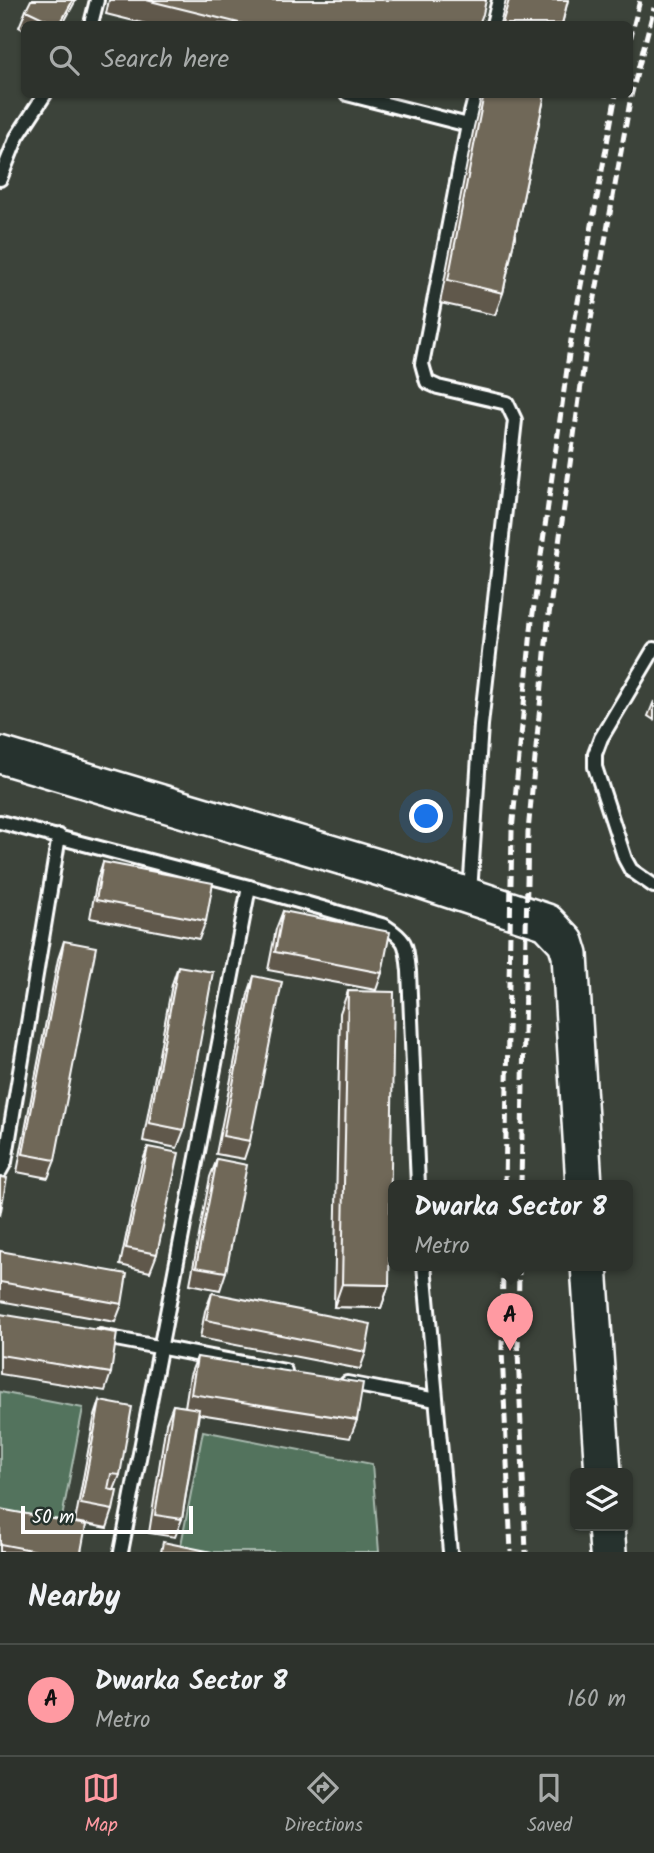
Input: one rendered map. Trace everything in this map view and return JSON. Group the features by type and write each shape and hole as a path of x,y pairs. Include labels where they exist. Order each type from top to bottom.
{"street":[{"path":"0,755 414,878 547,922 566,942 570,955 584,1180"},
{"path":"590,1271 603,1468"},
{"path":"606,1531 608,1552"}],"lane":[{"path":"92,21 97,0"},
{"path":"494,21 499,0"},
{"path":"0,179 17,137 43,98"},
{"path":"363,98 468,125"},
{"path":"470,897 481,724 514,420 507,403 427,382 422,364 475,98"},
{"path":"654,649 601,738 595,754 595,766 631,870 654,886"},
{"path":"0,822 249,887 385,926 400,936 406,946 409,971 418,1180"},
{"path":"0,1171 5,1162 59,836"},
{"path":"121,1552 249,887"},
{"path":"425,1271 450,1552"},
{"path":"80,1333 292,1373"},
{"path":"331,1380 436,1400"}],"green space":[{"path":"0,1392 83,1408 61,1523 0,1511"},
{"path":"203,1431 372,1464 379,1552 180,1550"}],"building":[{"path":"31,0 73,0 62,21 49,21 26,10"},
{"path":"146,0 486,0 480,21 231,21"},
{"path":"509,0 568,0 563,21 503,21"},
{"path":"483,98 544,98 503,293 448,280"},
{"path":"103,862 213,883 206,921 96,900"},
{"path":"283,911 390,932 382,973 275,952"},
{"path":"64,941 96,947 55,1160 23,1154"},
{"path":"178,966 213,972 184,1130 149,1123"},
{"path":"254,976 282,982 250,1141 223,1136"},
{"path":"348,991 394,992 391,1180 388,1180 389,1285 342,1284"},
{"path":"148,1147 179,1153 157,1254 126,1248"},
{"path":"217,1159 247,1165 226,1272 196,1267"},
{"path":"0,1177 7,1178 0,1216"},
{"path":"0,1251 127,1274 122,1304 0,1282"},
{"path":"212,1293 371,1324 366,1352 206,1320"},
{"path":"0,1314 117,1333 111,1373 0,1355"},
{"path":"197,1357 363,1383 357,1420 191,1394"},
{"path":"100,1401 132,1407 120,1475 111,1474 108,1489 117,1491 113,1510 81,1504"},
{"path":"173,1405 199,1409 182,1519 155,1515"},
{"path":"0,1509 86,1525 81,1552 42,1552 0,1544"},
{"path":"163,1542 212,1552 161,1552"}],"railway":[{"path":"633,28 640,0"},
{"path":"633,88 654,8"},
{"path":"505,1180 512,831 532,620 571,340 615,98"},
{"path":"521,1180 528,832 548,622 587,342 631,98"},
{"path":"503,1271 502,1351 511,1552"},
{"path":"519,1271 518,1351 526,1552"}],"place":[{"name":"Dwarka Sector 8","path":"510,1351"}]}
